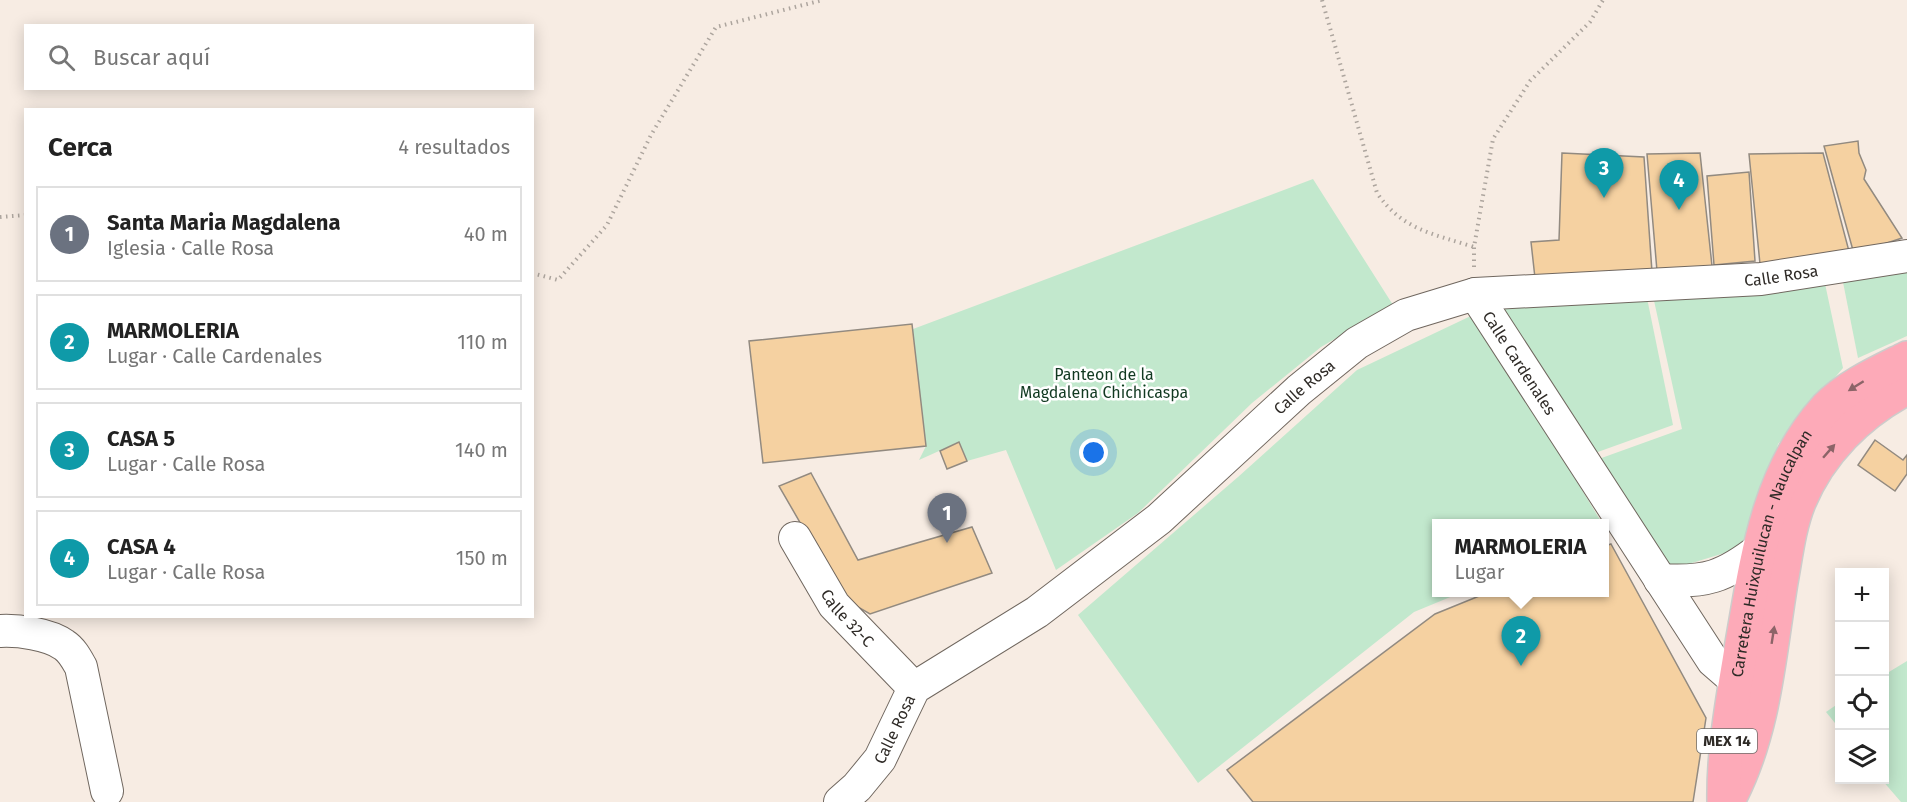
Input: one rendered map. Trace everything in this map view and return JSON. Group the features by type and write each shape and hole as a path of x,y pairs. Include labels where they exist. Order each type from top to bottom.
{"main road":[{"name":"Carretera Huixquilucan - Naucalpan","path":"1726,802 1750,752 1750,687 1760,549 1768,513 1795,450 1827,407 1852,388 1907,358"},
{"name":"Carretera Huixquilucan - Naucalpan","path":"1750,687 1798,503 1824,457 1859,418 1907,388"}],"street":[{"name":"Calle Rosa","path":"840,802 857,787 880,759 914,688 1037,612 1159,519 1299,390 1357,343 1406,315 1475,294 1761,279 1907,256"},
{"name":"Calle Cardenales","path":"1475,294 1713,661 1750,687"},
{"name":"Calle 32-C","path":"795,538 834,604 914,688"},
{"path":"1660,580 1683,581 1712,578 1734,569 1760,549"},
{"path":"0,631 45,638 64,645 74,656 81,668 107,791"}],"path":[{"path":"534,274 558,280 607,225 651,135 716,27 823,0"},
{"path":"1322,0 1377,193 1388,209 1412,227 1474,247"},
{"name":"Calle Cardenales","path":"1475,294 1474,247 1493,139 1530,81 1590,22 1603,0"},
{"path":"0,217 24,215"}],"green space":[{"name":"Panteon de la Magdalena Chichicaspa","path":"1313,179 1393,305 1321,347 1252,403 1138,513 1056,570 1006,450 967,461 959,442 919,460 926,446 897,335"},
{"path":"1907,260 1907,336 1858,358 1841,272"},
{"path":"1824,279 1843,368 1778,444 1754,544 1669,570 1596,460 1682,429 1653,296"},
{"path":"1647,298 1673,425 1595,453 1494,305"},
{"path":"1475,314 1600,519 1432,519 1432,597 1450,597 1414,612 1198,783 1078,615 1238,477 1357,370"},
{"path":"1907,661 1907,802 1901,802 1885,784 1889,784 1889,672"},
{"path":"1835,706 1835,723 1826,712"}],"building":[{"path":"1858,141 1859,153 1866,170 1864,179 1902,238 1854,254 1824,146"},
{"path":"1562,153 1644,157 1652,272 1535,278 1531,242 1559,240"},
{"path":"1700,153 1712,266 1657,271 1647,154"},
{"path":"1823,153 1850,255 1760,264 1749,154"},
{"path":"1749,172 1755,261 1714,265 1707,176"},
{"path":"912,324 926,446 763,463 749,341"},
{"path":"1875,440 1903,460 1907,455 1907,474 1895,491 1858,465"},
{"path":"959,442 967,461 947,469 940,451"},
{"path":"811,473 858,560 972,527 992,573 870,614 844,599 779,486"},
{"path":"1611,544 1706,718 1693,802 1253,802 1227,770 1435,614 1477,597 1609,597 1609,545"}],"place":[{"name":"CASA 5","path":"1604,198"},
{"name":"CASA 4","path":"1679,210"},
{"name":"Santa Maria Magdalena","path":"947,543"},
{"name":"MARMOLERIA","path":"1521,666"}]}
